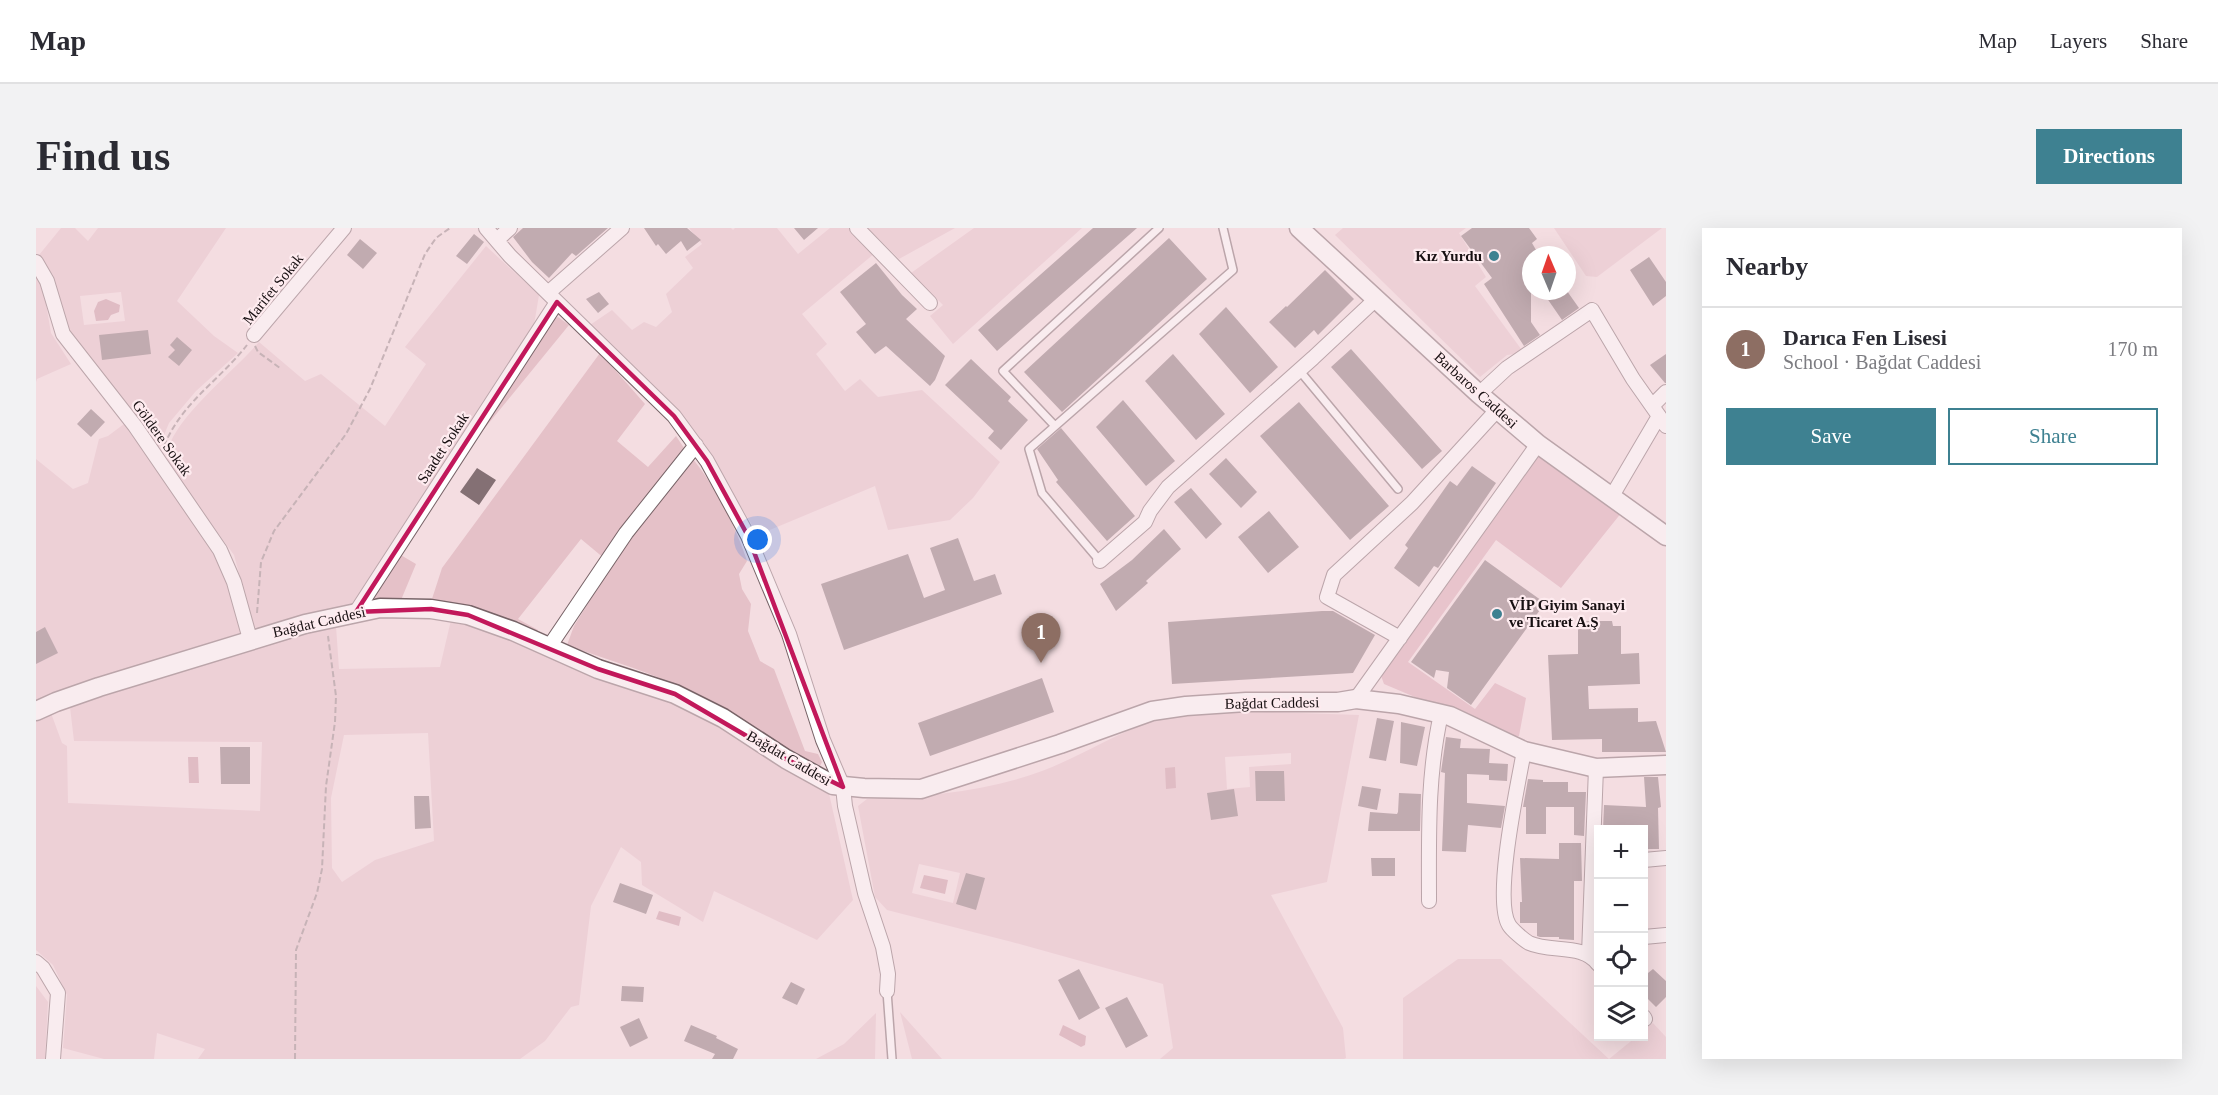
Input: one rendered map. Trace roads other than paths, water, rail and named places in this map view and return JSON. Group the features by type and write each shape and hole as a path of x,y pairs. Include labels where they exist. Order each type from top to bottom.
{"street":[{"name":"Marifet Sokak","path":"254,335 344,228"},
{"path":"486,228 552,297 674,416 696,445 748,536 789,634 823,740 843,787 845,806 865,893 883,947 888,974 887,991"},
{"path":"497,240 510,228"},
{"name":"Saadet Sokak","path":"356,612 552,297 622,228"},
{"path":"857,228 930,303"},
{"name":"Barbaros Caddesi","path":"1299,228 1497,410 1538,444 1666,536"},
{"name":"Göldere Sokak","path":"36,262 47,281 63,334 158,460 220,550 254,638"},
{"path":"1100,561 1145,522 1168,487 1376,299"},
{"path":"1479,394 1507,369 1592,310 1659,416"},
{"path":"1612,496 1659,416 1666,392"},
{"path":"1400,638 1327,597 1334,575 1412,503 1497,410"},
{"path":"1356,699 1538,444"},
{"path":"549,647 626,533 696,445"},
{"name":"Bağdat Caddesi","path":"36,711 56,702 254,638 326,619 380,608 431,609 468,615 513,631 598,669 675,694 723,718 795,765 833,785 843,787 921,789 1060,744 1152,711 1226,703 1338,702 1356,699 1399,704 1450,716 1524,751 1596,768 1666,765"},
{"path":"1429,901 1429,792 1434,745 1441,714"},
{"path":"1524,751 1502,896 1508,924 1529,943 1594,951"},
{"path":"1595,825 1596,768"},
{"path":"1648,860 1666,858"},
{"path":"1594,933 1595,879"},
{"path":"1648,936 1666,934"},
{"path":"36,962 43,968 58,993 58,1024 53,1059"}],"lane":[{"path":"1056,426 1003,371 1159,228"},
{"path":"1100,561 1042,493 1029,449 1233,270 1223,228"},
{"path":"1299,370 1398,489"},
{"path":"887,991 892,1059"}],"place":[{"name":"Kız Yurdu","path":"1494,256"},
{"name":"VİP Giyim Sanayi ve Ticaret A.Ş","path":"1497,614"},
{"name":"Darıca Fen Lisesi","path":"1041,663"}]}
